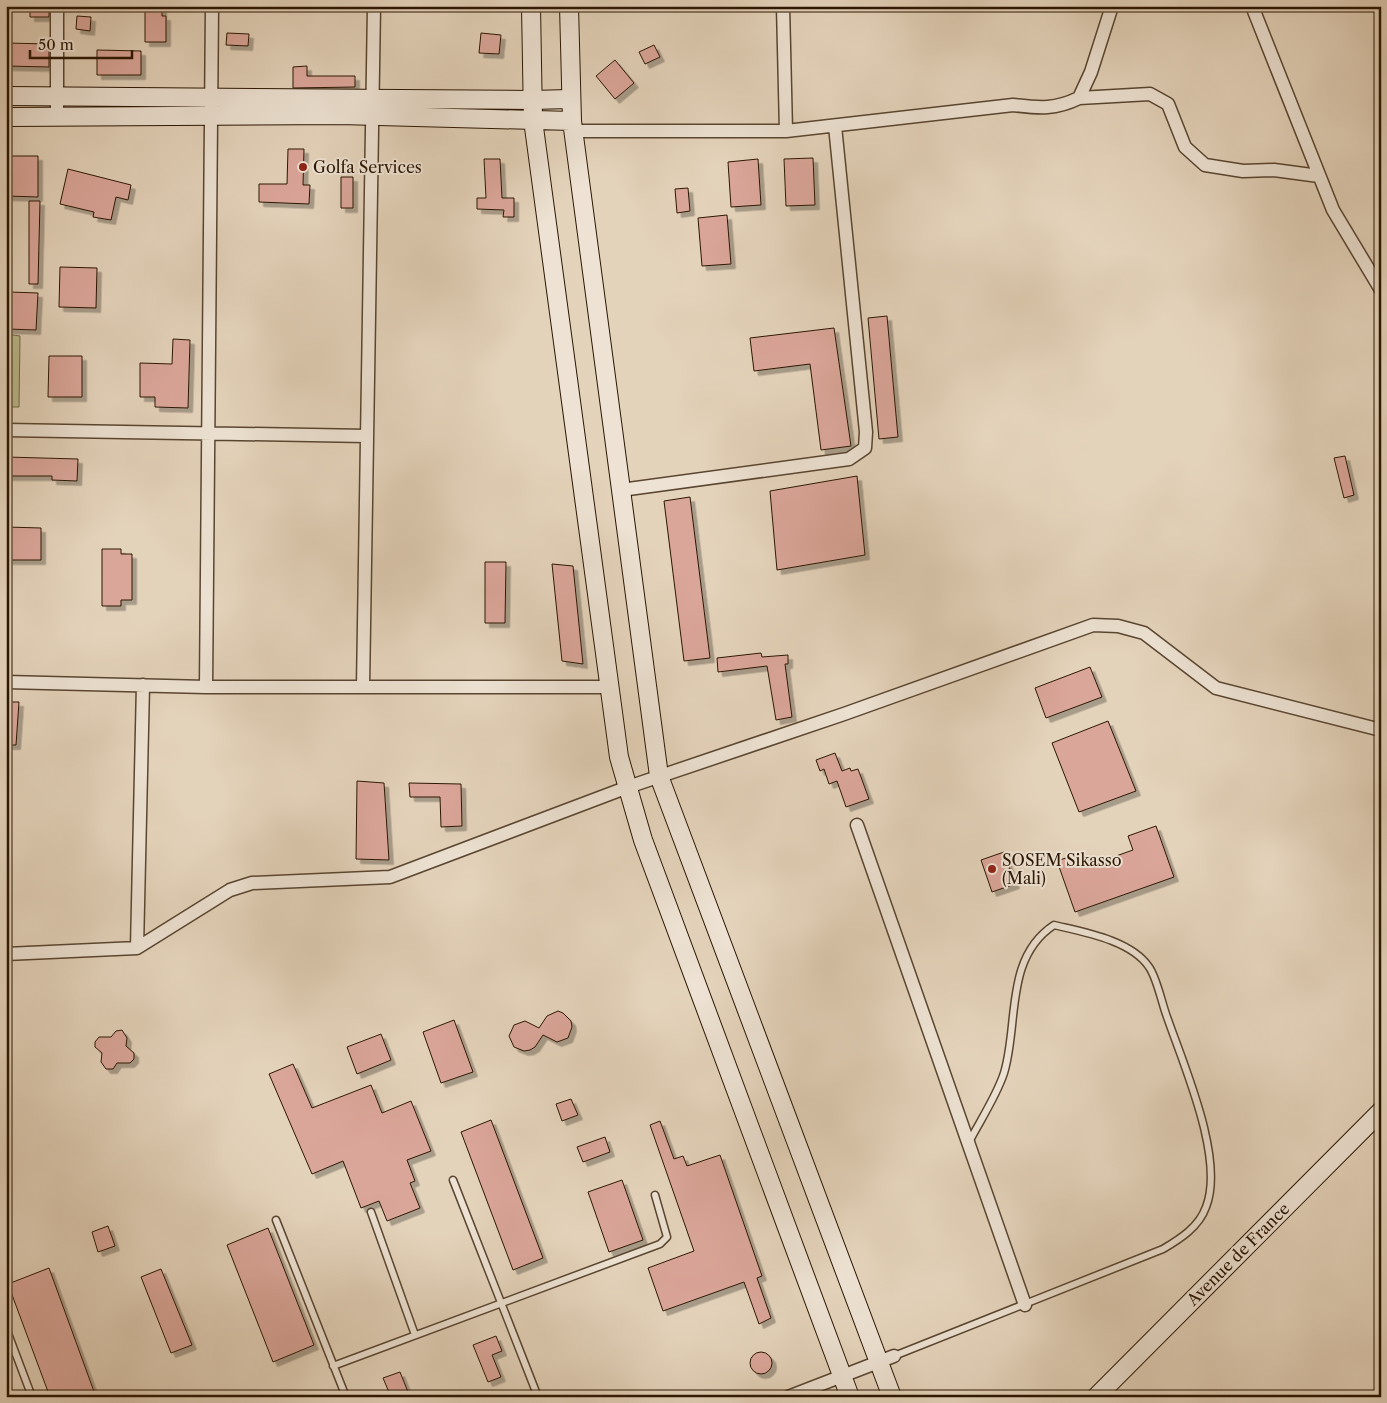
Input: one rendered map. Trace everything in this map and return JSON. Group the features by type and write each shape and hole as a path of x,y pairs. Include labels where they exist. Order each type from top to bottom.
{"street":[{"path":"57,6 57,117"},
{"path":"206,686 210,434 212,6"},
{"path":"363,687 374,6"},
{"path":"531,6 532,120 619,757 643,840 850,1397"},
{"path":"569,6 570,99 573,126 659,776 886,1359 892,1397"},
{"path":"783,6 786,131"},
{"path":"1079,98 1091,72 1112,6"},
{"path":"1252,6 1333,210 1381,290"},
{"path":"6,96 211,96 532,120 573,126 786,131 1013,105 1040,108 1061,106 1079,98 1150,94 1168,104 1185,147 1205,166 1243,171 1274,170 1319,176"},
{"path":"6,117 211,115 570,99"},
{"path":"621,490 848,459 865,448 866,432 835,126"},
{"path":"6,430 367,436"},
{"path":"6,954 138,948 230,890 252,883 390,878 628,787 844,714 1093,625 1118,626 1144,634 1216,688 1381,730"},
{"path":"6,682 206,686 609,687"},
{"path":"138,948 143,685"},
{"path":"857,825 1025,1305"},
{"name":"Avenue de France","path":"1096,1397 1381,1111"},
{"path":"788,1397 886,1359"}],"lane":[{"path":"886,1359 1163,1249 1187,1234 1206,1209 1212,1182 1202,1119 1150,967 1125,946 1085,932 1054,926 1040,935 1019,972 1004,1073 969,1143"},
{"path":"453,1180 538,1397"},
{"path":"334,1366 660,1244 667,1237 655,1195"},
{"path":"371,1212 415,1335"},
{"path":"276,1220 346,1397"},
{"path":"6,1328 32,1397"}],"shaded area":[{"path":"6,334 20,336 19,407 6,407"}],"building":[{"path":"30,6 49,6 49,17 30,17"},
{"path":"145,6 162,6 162,16 166,16 166,42 145,42"},
{"path":"77,16 91,17 90,31 76,29"},
{"path":"227,33 249,34 248,46 226,45"},
{"path":"481,33 501,35 499,54 479,53"},
{"path":"6,43 49,44 49,67 6,66"},
{"path":"654,45 660,57 645,64 639,52"},
{"path":"97,50 141,51 141,75 97,75"},
{"path":"615,60 634,83 615,99 596,76"},
{"path":"307,66 307,76 355,76 355,87 293,88 293,67"},
{"path":"288,149 304,149 303,185 310,185 309,204 259,202 259,184 287,184"},
{"path":"6,156 38,156 38,197 6,196"},
{"path":"813,158 815,205 786,206 784,159"},
{"path":"484,159 500,159 502,198 514,198 514,217 503,217 504,210 477,209 477,198 486,198"},
{"path":"758,159 761,205 731,207 728,162"},
{"path":"68,169 131,185 128,200 116,197 111,220 93,217 94,212 60,204"},
{"path":"341,177 353,177 353,208 341,208"},
{"path":"688,188 690,211 677,213 675,189"},
{"path":"29,201 40,201 38,284 29,284"},
{"path":"727,215 731,264 702,266 698,218"},
{"path":"60,267 97,268 96,308 59,307"},
{"path":"9,292 38,293 36,330 8,329"},
{"path":"887,316 898,437 879,439 868,318"},
{"path":"834,328 851,446 821,450 810,364 754,371 750,338"},
{"path":"173,339 190,340 188,408 155,407 155,397 140,397 140,363 172,364"},
{"path":"49,356 82,356 82,397 48,397"},
{"path":"1345,456 1354,495 1344,498 1334,458"},
{"path":"6,457 78,459 77,481 52,480 52,476 6,476"},
{"path":"857,476 865,555 777,570 770,491"},
{"path":"690,497 710,658 684,661 664,501"},
{"path":"6,527 41,528 41,560 6,560"},
{"path":"102,549 121,549 121,554 132,554 132,600 121,600 121,606 102,606"},
{"path":"485,562 506,562 505,623 485,623"},
{"path":"552,564 573,566 583,664 562,661"},
{"path":"761,653 762,657 788,655 788,664 785,664 792,717 776,720 767,666 718,672 717,658"},
{"path":"1090,667 1102,697 1046,718 1035,688"},
{"path":"6,702 19,702 16,745 6,745"},
{"path":"1108,721 1136,791 1079,812 1052,743"},
{"path":"835,753 842,771 850,768 851,771 858,769 869,799 846,807 837,781 829,784 824,769 820,771 816,760"},
{"path":"357,781 384,783 389,860 356,859"},
{"path":"409,783 461,784 462,826 441,827 440,797 410,797"},
{"path":"1156,826 1174,877 1075,912 1057,861 1083,852 1088,866 1133,850 1128,836"},
{"path":"1004,852 1015,884 992,892 981,860"},
{"path":"558,1011 571,1021 572,1027 568,1038 557,1042 543,1035 535,1047 530,1050 524,1051 514,1047 509,1036 514,1025 525,1021 539,1028 547,1016"},
{"path":"454,1020 473,1072 441,1083 423,1032"},
{"path":"122,1030 127,1038 126,1046 134,1053 134,1059 130,1063 117,1063 113,1069 106,1069 101,1062 102,1053 95,1047 95,1042 99,1037 111,1037 116,1031"},
{"path":"381,1034 391,1060 357,1074 347,1047"},
{"path":"293,1064 312,1108 371,1085 382,1113 411,1101 431,1151 407,1160 415,1181 410,1183 420,1208 387,1221 379,1201 361,1208 343,1161 312,1174 269,1074"},
{"path":"571,1099 578,1115 562,1121 556,1104"},
{"path":"491,1120 543,1258 513,1270 461,1132"},
{"path":"660,1121 674,1159 683,1156 687,1166 720,1155 762,1276 757,1278 771,1318 759,1324 744,1282 663,1311 648,1268 694,1251 650,1125"},
{"path":"605,1137 610,1152 583,1162 577,1147"},
{"path":"622,1180 643,1240 609,1252 588,1192"},
{"path":"108,1226 115,1246 98,1252 92,1232"},
{"path":"268,1228 314,1345 273,1362 227,1245"},
{"path":"49,1268 96,1397 50,1397 8,1284"},
{"path":"161,1269 192,1345 171,1353 141,1277"},
{"path":"496,1336 502,1351 492,1355 501,1377 488,1382 473,1345"},
{"path":"761,1352 769,1355 772,1363 769,1371 761,1374 753,1371 750,1363 753,1355"},
{"path":"400,1372 410,1397 391,1397 383,1378"}],"place":[{"name":"Golfa Services","path":"303,167"},
{"name":"SOSEM Sikasso (Mali)","path":"992,869"}]}
